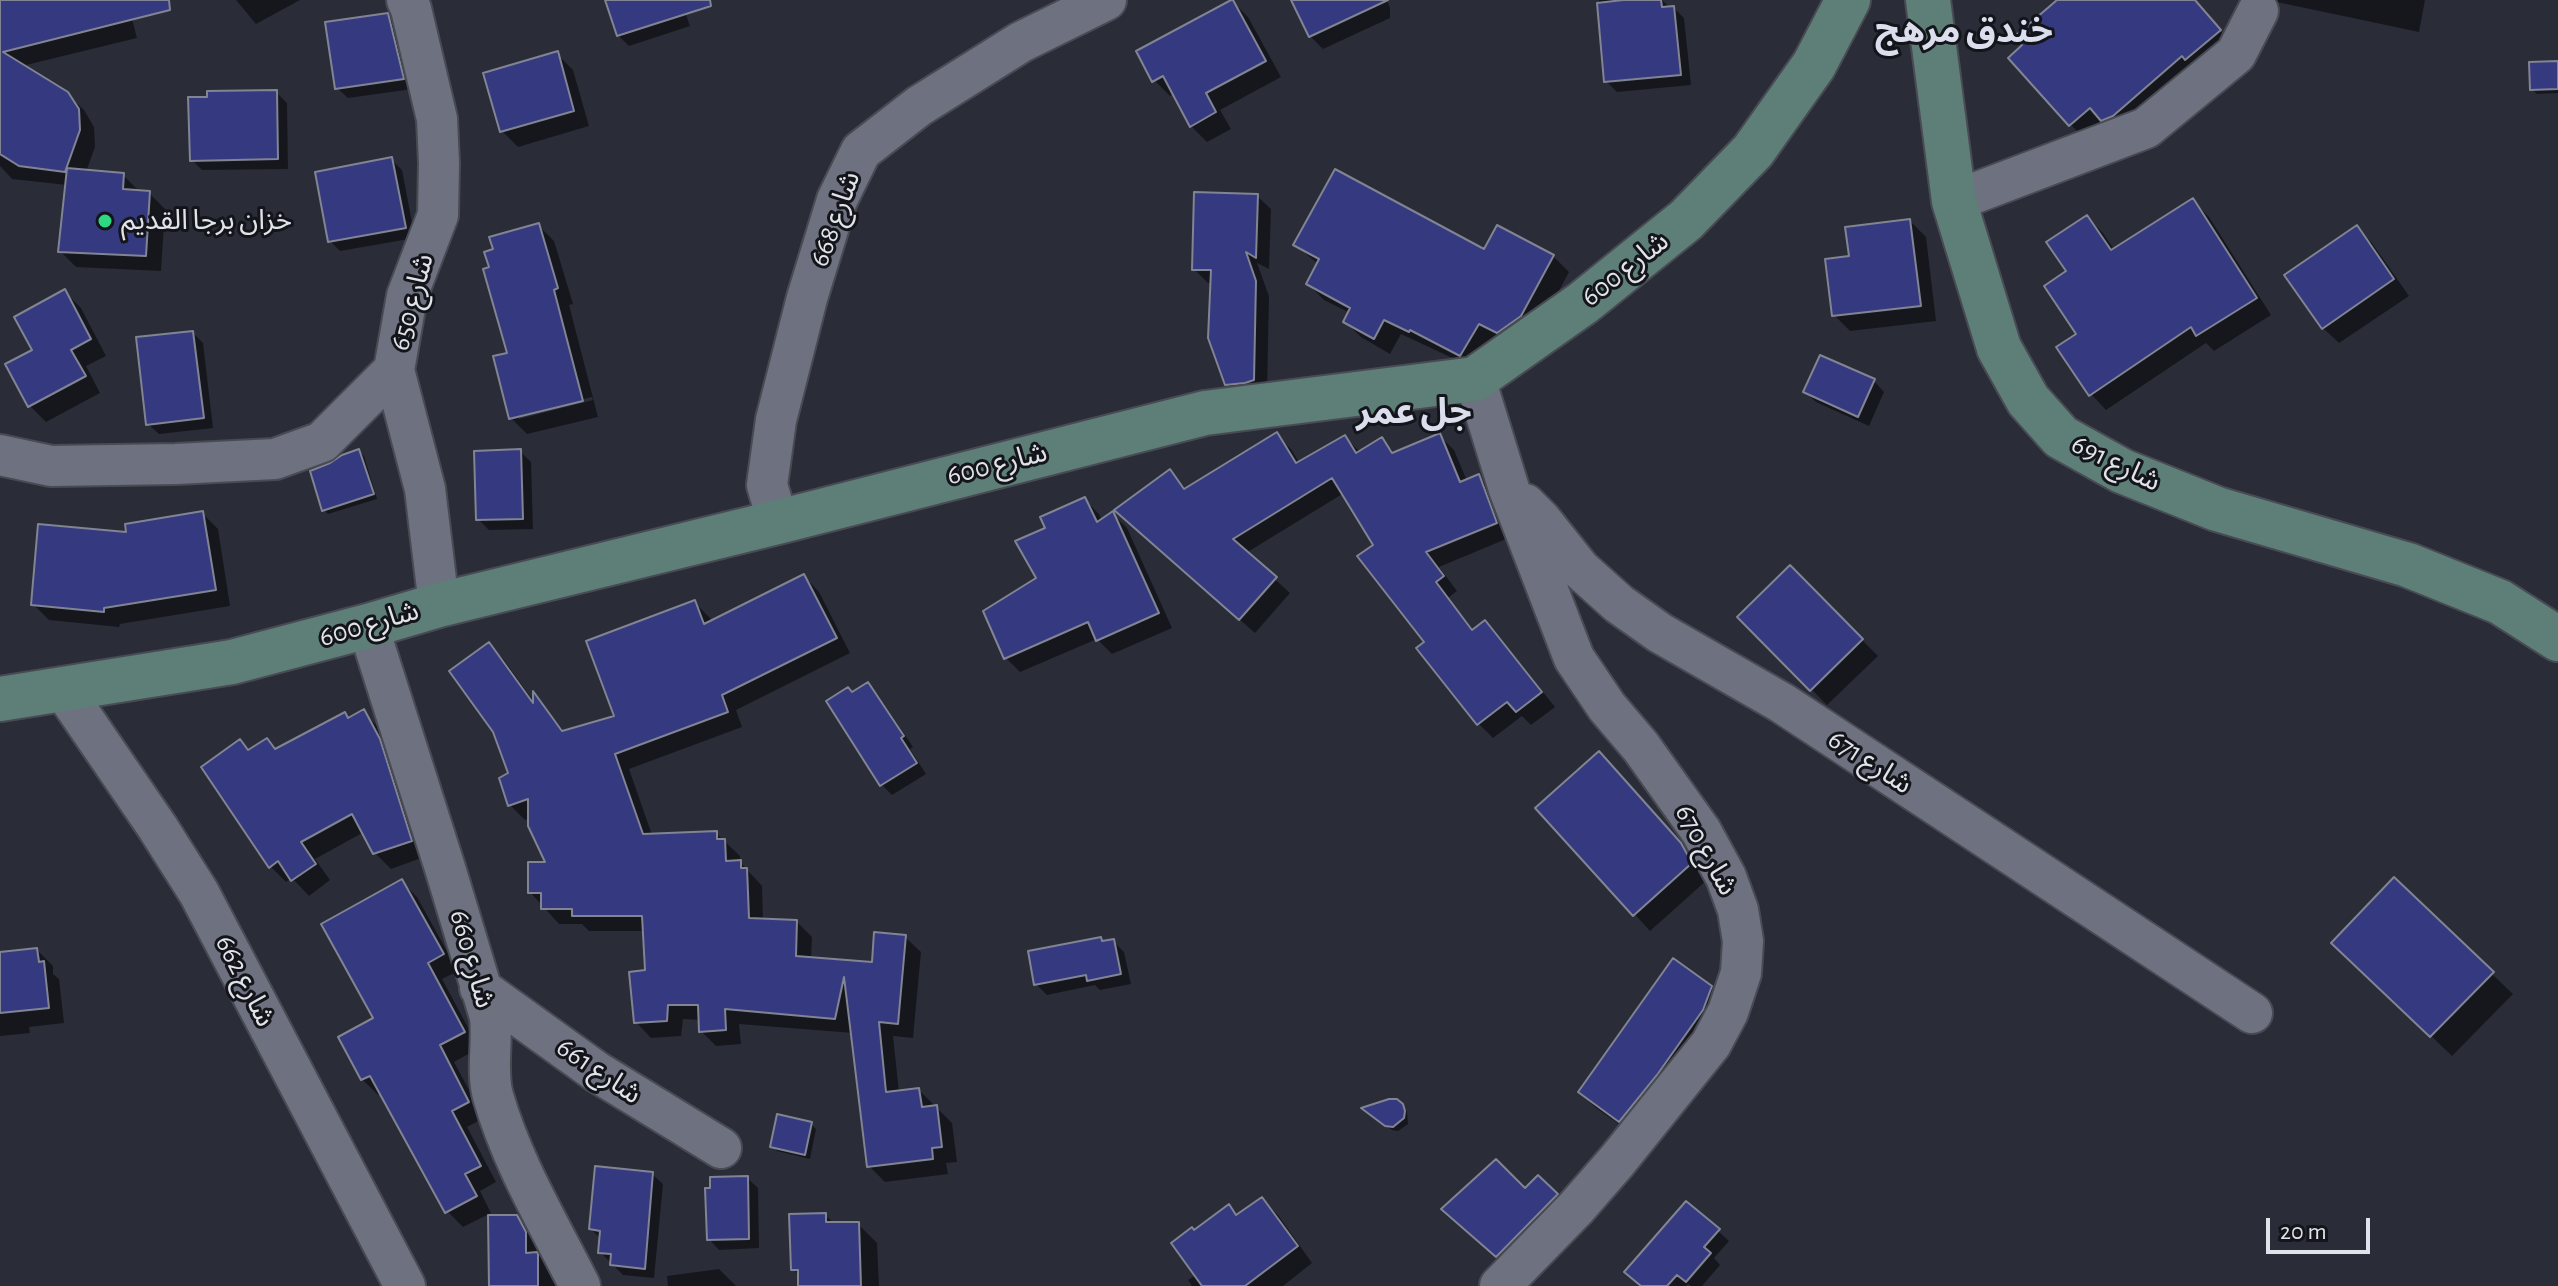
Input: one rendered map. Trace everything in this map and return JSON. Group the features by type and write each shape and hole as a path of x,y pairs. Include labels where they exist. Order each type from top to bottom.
{"main road":[{"name":"شارع 600","path":"0,699 232,662 439,605 1205,413 1475,379 1583,303 1686,220 1753,151 1814,65 1848,0"},
{"name":"شارع 691","path":"1928,0 1954,201 1999,348 2028,400 2061,437 2122,471 2217,509 2408,565 2500,602 2558,639"}],"street":[{"name":"شارع 650","path":"407,0 437,119 438,215 407,296 394,370 425,489 439,605"},
{"name":"شارع 668","path":"778,522 767,485 776,420 807,298 837,200 861,151 919,106 1021,42 1106,0"},
{"path":"1954,201 2146,128 2236,54 2258,11"},
{"path":"0,455 51,466 275,459 322,442 394,370"},
{"name":"شارع 670","path":"1475,379 1509,489 1574,658 1701,831 1726,877 1738,910 1743,941 1741,973 1728,1012 1711,1044 1607,1173 1500,1286"},
{"name":"شارع 671","path":"1509,489 1541,520 1580,569 1619,604 1660,633 1782,703 2252,1013"},
{"name":"شارع 660","path":"368,626 490,1017 493,1095 515,1155 580,1286"},
{"name":"شارع 662","path":"63,689 199,893 405,1286"},
{"name":"شارع 661","path":"480,988 597,1072 721,1148"}],"building":[{"path":"0,0 169,0 170,10 3,52 68,92 79,109 80,130 65,172 19,166 0,154"},
{"path":"605,0 710,0 711,6 617,36"},
{"path":"1231,0 1266,61 1206,93 1216,112 1190,127 1163,76 1152,82 1136,51"},
{"path":"1291,0 1388,0 1309,37"},
{"path":"1661,0 1662,7 1674,6 1681,75 1604,82 1597,3"},
{"path":"2057,0 2195,0 2221,30 2185,60 2182,56 2113,116 2101,121 2090,108 2069,126 2008,58 2022,45 2015,36"},
{"path":"388,13 404,79 335,89 325,22"},
{"path":"558,51 574,111 500,132 483,73"},
{"path":"2558,61 2558,89 2530,90 2529,62"},
{"path":"277,90 278,159 190,161 188,97 207,97 207,91"},
{"path":"392,157 406,228 328,242 315,172"},
{"name":"خزان برجا القديم","path":"67,168 124,173 123,189 150,191 146,256 58,252"},
{"path":"1335,169 1484,249 1497,225 1554,255 1521,316 1497,333 1479,324 1460,356 1384,320 1374,339 1343,322 1350,308 1306,284 1319,259 1293,245"},
{"path":"1194,192 1258,194 1256,258 1246,252 1256,281 1254,380 1245,383 1225,385 1208,338 1211,270 1192,270"},
{"path":"2193,198 2257,298 2196,336 2191,327 2089,396 2056,347 2076,334 2044,286 2066,271 2046,242 2087,215 2111,250"},
{"path":"1910,219 1921,306 1832,316 1825,259 1849,256 1845,227"},
{"path":"539,223 558,288 554,290 583,401 509,419 493,356 507,353 483,269 489,267 484,252 493,249 489,237"},
{"path":"2357,225 2394,279 2322,329 2284,275"},
{"path":"65,289 91,339 71,350 86,376 28,407 5,364 32,350 14,317"},
{"path":"193,331 204,418 146,425 136,337"},
{"path":"1820,355 1875,379 1858,417 1803,392"},
{"path":"1277,432 1296,463 1345,435 1356,453 1382,437 1392,453 1440,433 1460,482 1479,474 1497,523 1426,552 1444,576 1436,582 1472,630 1485,620 1542,692 1516,712 1507,702 1477,725 1416,648 1424,642 1357,556 1373,545 1332,478 1233,539 1277,577 1239,620 1114,510 1170,469 1184,489"},
{"path":"359,449 374,494 322,511 310,471"},
{"path":"521,449 523,519 476,520 474,451"},
{"path":"1085,497 1097,522 1113,511 1159,613 1096,641 1088,622 1004,659 983,611 1036,578 1015,541 1045,528 1040,517"},
{"path":"203,511 216,590 104,608 104,612 31,605 38,524 126,532 125,524"},
{"path":"1790,565 1863,639 1810,691 1737,617"},
{"path":"804,574 837,638 722,695 728,712 615,754 643,834 717,831 717,839 725,839 726,861 741,860 741,868 747,868 749,918 797,920 796,956 872,962 874,932 906,935 898,1024 879,1022 886,1092 919,1088 922,1107 937,1105 942,1147 932,1148 933,1159 867,1167 844,977 835,1019 725,1009 726,1030 699,1032 698,1005 668,1005 667,1021 634,1023 629,972 645,970 642,916 572,916 572,909 541,909 541,893 528,893 528,862 545,862 528,826 528,799 508,806 499,778 508,773 493,732 449,671 489,642 533,703 533,691 562,731 614,716 586,641 695,600 704,624"},
{"path":"868,682 904,736 901,738 917,763 880,786 826,701 848,687 852,692"},
{"path":"364,709 380,739 412,841 373,854 352,814 301,842 316,864 291,881 278,861 269,868 201,767 240,739 248,750 267,738 275,749 345,712 348,718"},
{"path":"1599,751 1681,843 1692,863 1633,916 1535,808"},
{"path":"2394,877 2494,972 2430,1037 2331,943"},
{"path":"402,879 444,954 428,963 465,1032 440,1045 469,1102 452,1111 481,1166 465,1174 477,1196 445,1213 370,1076 361,1080 338,1037 373,1018 321,924"},
{"path":"1101,937 1102,941 1114,939 1121,974 1087,981 1086,975 1034,985 1028,951"},
{"path":"37,948 39,962 44,961 49,1008 0,1013 0,952"},
{"path":"1673,958 1712,986 1703,1010 1619,1122 1578,1092"},
{"path":"1397,1099 1405,1111 1404,1118 1393,1127 1385,1126 1361,1108"},
{"path":"777,1114 812,1122 805,1155 770,1147"},
{"path":"1496,1159 1525,1188 1538,1175 1558,1194 1496,1257 1441,1209"},
{"path":"595,1166 653,1172 645,1269 610,1265 611,1254 598,1253 600,1231 589,1229"},
{"path":"748,1176 749,1239 707,1240 705,1188 710,1188 710,1177"},
{"path":"1262,1197 1298,1246 1245,1286 1202,1286 1171,1243 1229,1204 1236,1215"},
{"path":"1686,1201 1720,1229 1704,1247 1711,1253 1686,1282 1677,1275 1667,1286 1641,1286 1624,1272"},
{"path":"826,1213 826,1222 859,1222 861,1286 798,1286 798,1270 791,1270 789,1214"},
{"path":"488,1215 517,1215 526,1232 526,1253 538,1254 538,1286 489,1286"}],"place":[{"name":"خزان برجا القديم","path":"105,221"}],"district":[{"name":"خندق مرهج","path":"1964,31"},
{"name":"جل عمر","path":"1414,412"}]}
